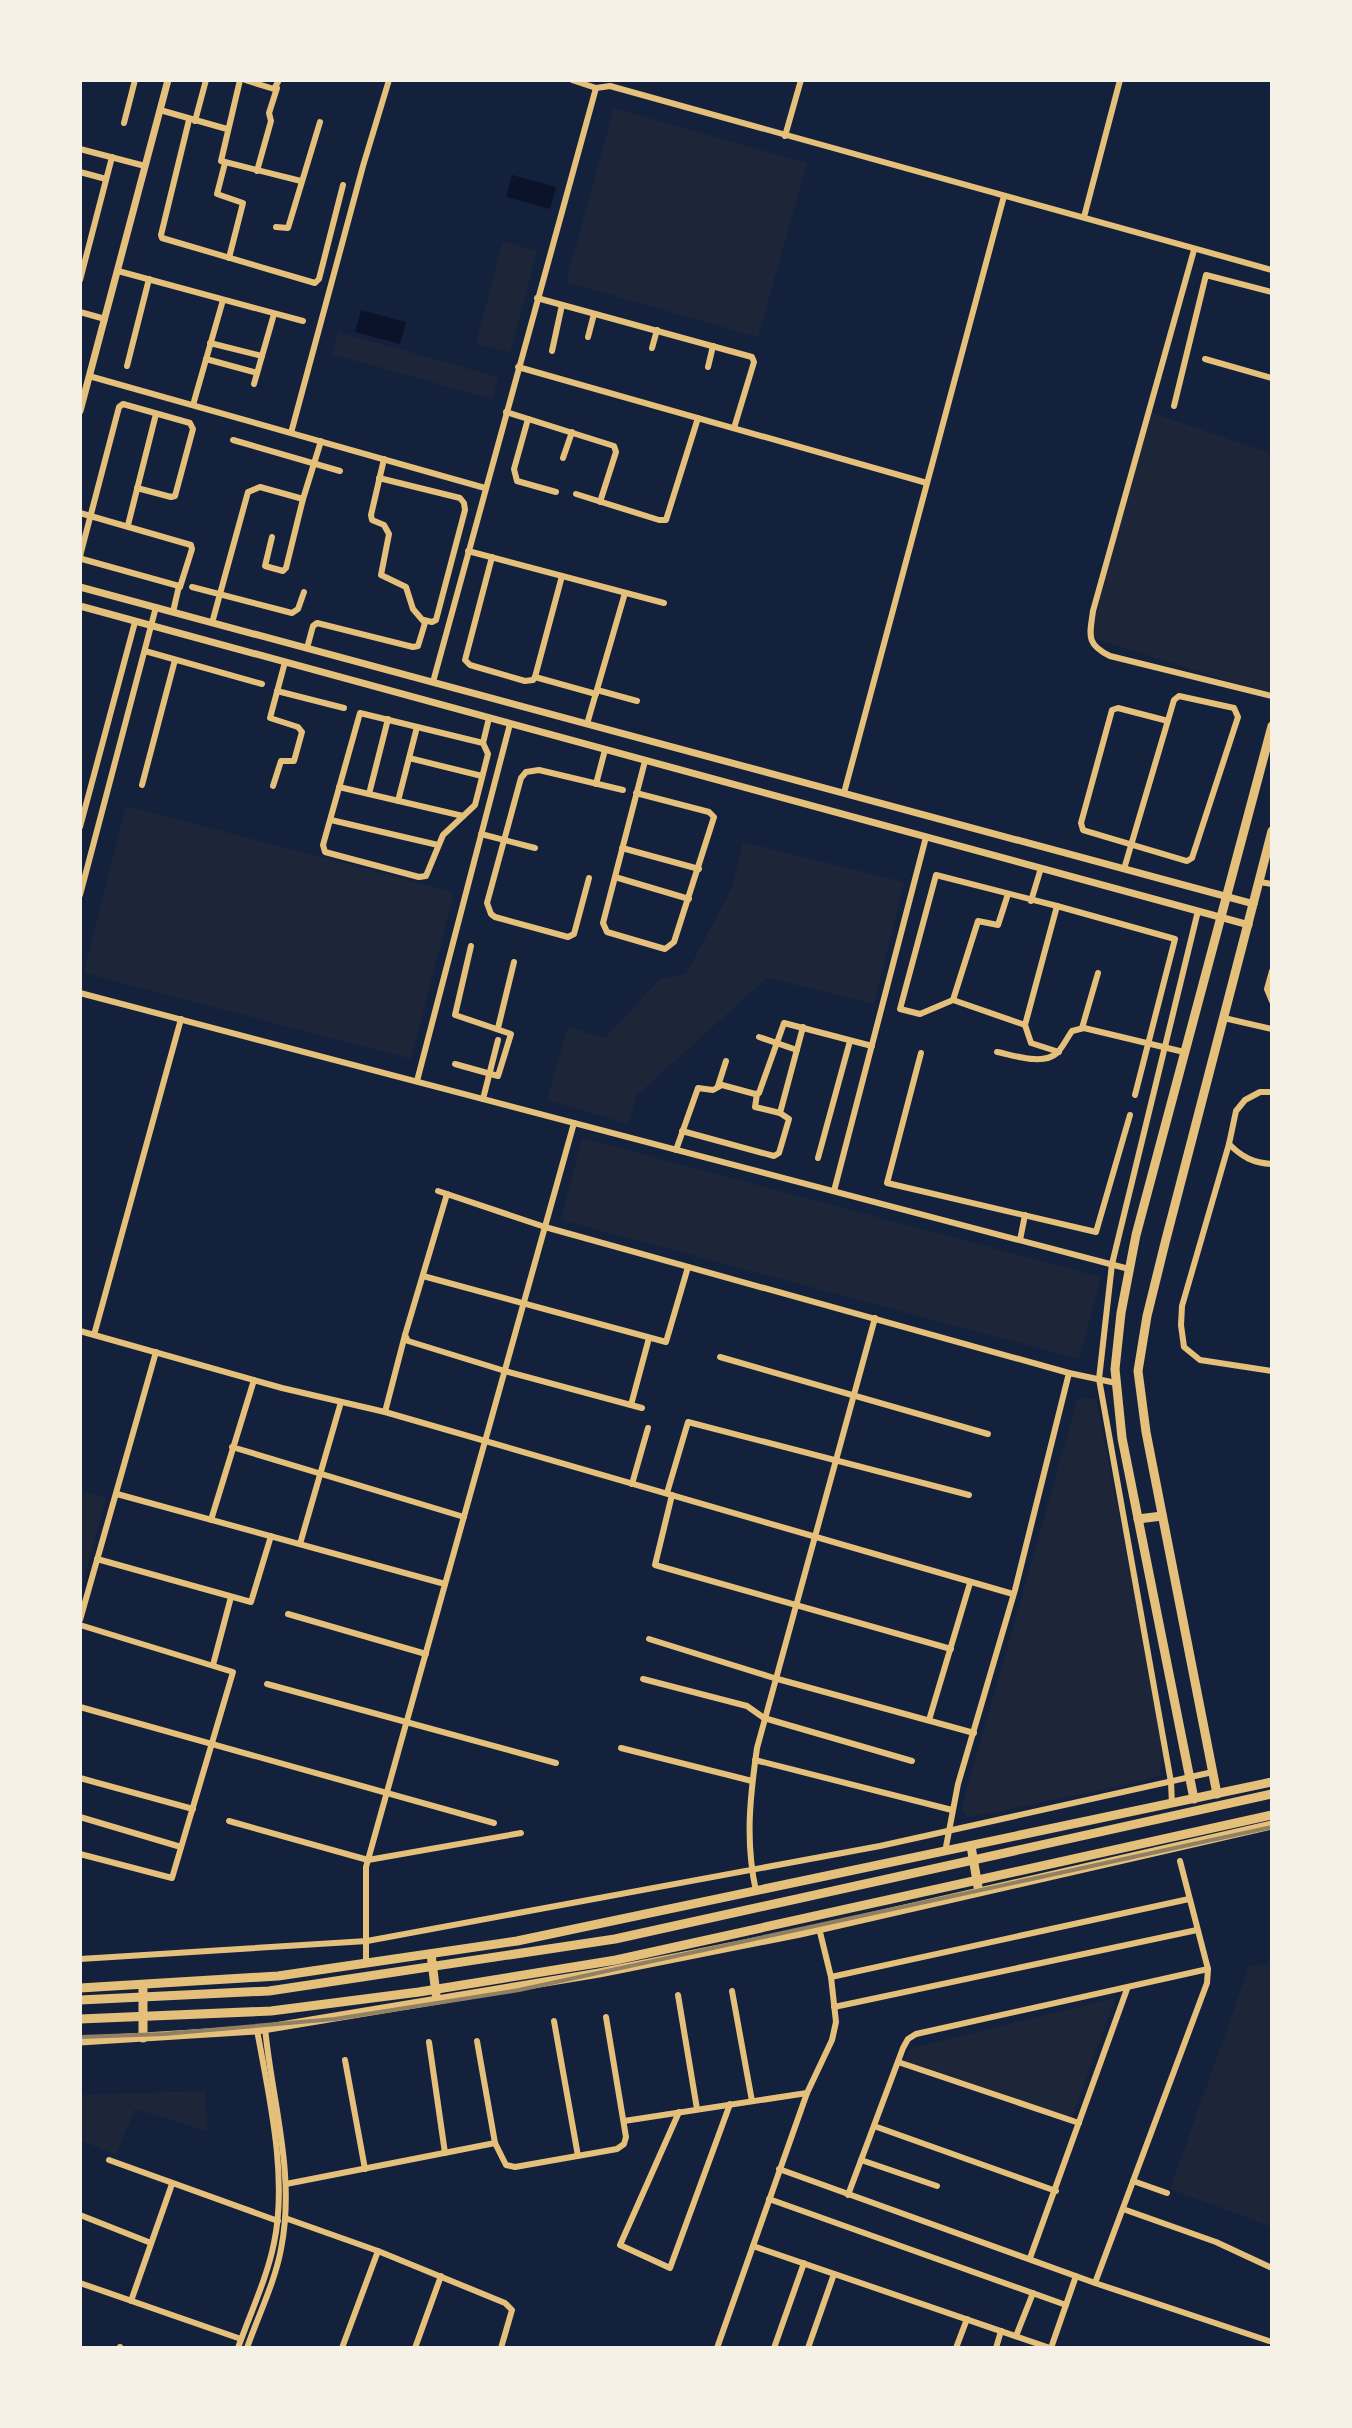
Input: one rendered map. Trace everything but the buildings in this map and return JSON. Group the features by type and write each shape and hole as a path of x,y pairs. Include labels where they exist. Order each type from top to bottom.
{"main road":[{"path":"1194,1799 1122,1438 1115,1369 1121,1313 1136,1235 1272,726"},
{"path":"1217,1794 1146,1432 1138,1371 1162,1253 1272,831"},
{"path":"1138,1519 1162,1516"},
{"path":"80,1988 278,1976 517,1941 1272,1782"},
{"path":"80,2000 269,1991 615,1939 1272,1794"},
{"path":"80,2019 271,2011 419,1992 616,1960 1272,1815"},
{"path":"80,2041 261,2029 599,1973 819,1928 1272,1825"},
{"path":"971,1846 979,1890"},
{"path":"431,1954 437,2000"},
{"path":"143,1984 143,2038"}],"street":[{"path":"124,123 135,80"},
{"path":"80,411 168,80"},
{"path":"206,80 161,237 315,283 343,185"},
{"path":"257,171 278,84 243,80 221,159 225,163 257,171 301,181"},
{"path":"291,433 389,80"},
{"path":"572,80 596,88 610,86 1272,270"},
{"path":"785,136 801,80"},
{"path":"1084,217 1120,80"},
{"path":"433,682 596,88"},
{"path":"160,110 227,129"},
{"path":"276,227 288,228 320,122"},
{"path":"80,149 145,166"},
{"path":"80,280 112,157"},
{"path":"225,163 217,194 243,203 229,258"},
{"path":"80,172 106,179"},
{"path":"844,793 1004,196"},
{"path":"1194,250 1093,611 1090,637 1097,650 1110,656 1272,696"},
{"path":"118,271 303,321"},
{"path":"1174,406 1206,275 1272,292"},
{"path":"127,366 149,279"},
{"path":"537,298 754,359 734,428"},
{"path":"193,405 223,300"},
{"path":"552,351 562,305"},
{"path":"80,312 105,319"},
{"path":"254,384 274,314"},
{"path":"588,337 594,314"},
{"path":"652,348 657,330"},
{"path":"210,343 262,356"},
{"path":"708,367 713,346"},
{"path":"206,359 257,373"},
{"path":"1205,359 1272,376"},
{"path":"518,367 927,483"},
{"path":"89,376 485,488"},
{"path":"137,488 175,496 193,429 190,423 123,404 119,407 80,553 82,559 180,587"},
{"path":"506,412 614,446 616,452 600,502"},
{"path":"128,525 156,414"},
{"path":"576,494 666,520 698,418"},
{"path":"528,419 514,469 515,477 517,481 556,492"},
{"path":"563,458 572,432"},
{"path":"233,440 340,471"},
{"path":"272,537 265,566 283,571 321,441"},
{"path":"379,478 460,498 464,503 465,510 436,620 432,622 424,620 413,609 406,587 381,575 389,534 384,525 372,518 379,478 384,459"},
{"path":"212,623 248,492 260,487 303,499"},
{"path":"80,513 191,545 173,612"},
{"path":"468,551 664,603"},
{"path":"492,557 465,660 470,665 525,681 535,677 562,576"},
{"path":"80,587 1254,904"},
{"path":"192,587 294,613 304,592"},
{"path":"587,724 625,593"},
{"path":"80,606 1249,925"},
{"path":"80,895 156,607"},
{"path":"307,648 313,626 317,623 417,647 424,620"},
{"path":"80,827 135,622"},
{"path":"145,651 262,684"},
{"path":"142,785 175,660"},
{"path":"273,786 281,761 294,761 302,732 298,727 270,718 285,662"},
{"path":"535,677 637,701"},
{"path":"277,691 344,708"},
{"path":"1124,869 1131,844 1168,721 1174,700 1179,696 1234,708 1238,717 1192,858 1187,861 1131,844 1083,830 1081,823 1111,712 1118,708 1168,721"},
{"path":"483,743 360,713 323,845 327,853 419,877 427,875 438,845 448,829 475,805 488,754 483,743 493,719"},
{"path":"369,794 388,719"},
{"path":"417,1081 510,724"},
{"path":"398,801 417,727"},
{"path":"596,784 605,750"},
{"path":"409,758 482,776"},
{"path":"636,793 712,814 714,821 674,942 670,947 661,949 605,930 603,923 636,793 645,761"},
{"path":"589,878 571,936 564,937 495,917 487,903 521,778 526,772 539,770 623,790"},
{"path":"339,787 463,816"},
{"path":"331,820 438,845"},
{"path":"481,834 535,848"},
{"path":"834,1191 926,837"},
{"path":"622,848 699,869"},
{"path":"1031,901 1041,868"},
{"path":"1025,1025 953,1000 920,1014 900,1009 936,875 1175,939 1135,1095"},
{"path":"615,877 689,899"},
{"path":"1260,882 1272,884"},
{"path":"953,1000 978,921 998,925 1008,894"},
{"path":"1057,906 1025,1025 1031,1043 1059,1052"},
{"path":"1172,1804 1171,1782 1099,1379 1112,1264 1198,911"},
{"path":"455,1064 500,1074 511,1036 511,1032 457,1018 454,1013 471,946"},
{"path":"498,1028 514,962"},
{"path":"1272,971 1267,989 1272,1001"},
{"path":"1082,1028 1098,973"},
{"path":"80,993 1129,1269"},
{"path":"1224,1018 1272,1029"},
{"path":"94,1335 181,1019"},
{"path":"682,1131 777,1155 781,1151 789,1119 780,1113 755,1107 784,1023 872,1046"},
{"path":"780,1113 803,1027"},
{"path":"997,1052 1049,1058 1059,1052 1072,1031 1082,1028 1184,1052"},
{"path":"759,1037 797,1050"},
{"path":"483,1099 498,1040"},
{"path":"818,1158 850,1041"},
{"path":"921,1053 887,1183 1096,1232 1130,1115"},
{"path":"676,1150 698,1088 713,1090 718,1086 726,1061"},
{"path":"718,1086 757,1094"},
{"path":"1272,1092 1260,1092 1245,1100 1236,1111 1182,1306 1181,1325 1184,1347 1200,1360 1272,1371"},
{"path":"366,1963 368,1860 574,1123"},
{"path":"1121,1144 1141,1149"},
{"path":"1229,1144 1242,1157 1272,1164"},
{"path":"438,1191 545,1227 1069,1373 1116,1383"},
{"path":"385,1412 447,1194"},
{"path":"1020,1240 1025,1215"},
{"path":"423,1276 666,1342 688,1267"},
{"path":"756,1891 751,1870 748,1807 755,1760 774,1678 875,1318"},
{"path":"80,1331 254,1380 385,1412 1013,1594"},
{"path":"405,1335 408,1341 505,1371 642,1408"},
{"path":"631,1405 649,1338"},
{"path":"80,1854 172,1878 233,1672 80,1622 156,1352"},
{"path":"720,1357 988,1434"},
{"path":"945,1852 952,1810 1013,1594 1069,1373"},
{"path":"211,1520 254,1380"},
{"path":"300,1544 341,1402"},
{"path":"951,1649 794,1607 655,1565 688,1422 969,1495"},
{"path":"632,1484 648,1428"},
{"path":"232,1447 464,1517"},
{"path":"117,1494 445,1584"},
{"path":"97,1559 251,1602 271,1536"},
{"path":"929,1720 970,1583"},
{"path":"213,1665 231,1597"},
{"path":"288,1614 426,1654"},
{"path":"649,1639 774,1678 974,1733"},
{"path":"643,1679 747,1706 764,1718 912,1761"},
{"path":"267,1684 556,1763"},
{"path":"80,1707 494,1823"},
{"path":"621,1748 752,1781"},
{"path":"755,1760 952,1810"},
{"path":"80,1959 367,1941 880,1846 1213,1772"},
{"path":"80,1778 193,1809"},
{"path":"80,1817 181,1847"},
{"path":"229,1821 368,1860 521,1833"},
{"path":"880,1846 885,1864"},
{"path":"1095,2283 1207,1983 1208,1969 1180,1861"},
{"path":"831,1977 1189,1899"},
{"path":"717,2348 807,2093 832,2040 836,2022 831,1977 819,1928"},
{"path":"834,2007 1197,1930"},
{"path":"848,2195 908,2039 916,2034 1208,1969"},
{"path":"1030,2258 1127,1989"},
{"path":"732,1991 752,2101"},
{"path":"678,1995 697,2109"},
{"path":"477,2041 495,2143 506,2165 515,2167 617,2149 624,2144 626,2137 606,2017"},
{"path":"554,2021 578,2156"},
{"path":"247,2348 281,2251 286,2184 261,2029"},
{"path":"238,2348 282,2219 261,2029"},
{"path":"429,2042 445,2153"},
{"path":"345,2060 365,2169"},
{"path":"898,2062 1079,2123"},
{"path":"624,2121 807,2093"},
{"path":"679,2112 620,2245 670,2268 730,2104"},
{"path":"874,2126 1056,2191"},
{"path":"286,2184 495,2143"},
{"path":"109,2160 172,2184 378,2251 509,2306 512,2310 501,2348"},
{"path":"861,2160 937,2186"},
{"path":"779,2169 1095,2283 1269,2341"},
{"path":"1133,2181 1167,2193"},
{"path":"131,2301 172,2184"},
{"path":"769,2199 1066,2305"},
{"path":"1123,2209 1216,2242 1272,2268"},
{"path":"80,2215 151,2243"},
{"path":"753,2246 1051,2348 1076,2276"},
{"path":"342,2348 378,2251"},
{"path":"774,2348 804,2263"},
{"path":"808,2348 834,2274"},
{"path":"415,2348 441,2276"},
{"path":"80,2283 241,2339"},
{"path":"1016,2336 1033,2293"},
{"path":"956,2348 967,2319"},
{"path":"996,2348 1001,2331"}],"shaded area":[{"path":"614,108 807,163 758,337 566,282"},
{"path":"512,175 556,187 550,209 506,197"},
{"path":"503,241 537,251 510,353 476,343"},
{"path":"361,310 406,322 400,344 355,332"},
{"path":"338,332 498,377 492,399 332,354"},
{"path":"1149,412 1272,454 1272,695 1090,637"},
{"path":"126,806 454,892 411,1059 84,973"},
{"path":"743,842 904,882 874,1004 767,978 637,1095 628,1124 547,1100 568,1027 605,1038 660,979 686,974 732,888"},
{"path":"582,1138 1101,1277 1079,1359 561,1220"},
{"path":"1078,1398 1096,1399 1166,1751 1159,1775 1144,1781 967,1818 962,1807"},
{"path":"80,1491 106,1498 80,1594"},
{"path":"1272,1962 1272,2227 1170,2189 1249,1967"},
{"path":"1115,1998 1071,2120 904,2062 911,2048"},
{"path":"205,2091 207,2131 135,2109 116,2155 80,2140 80,2095"}],"railway":[{"path":"80,2037 164,2034 335,2019 519,1990 1272,1827"}]}
